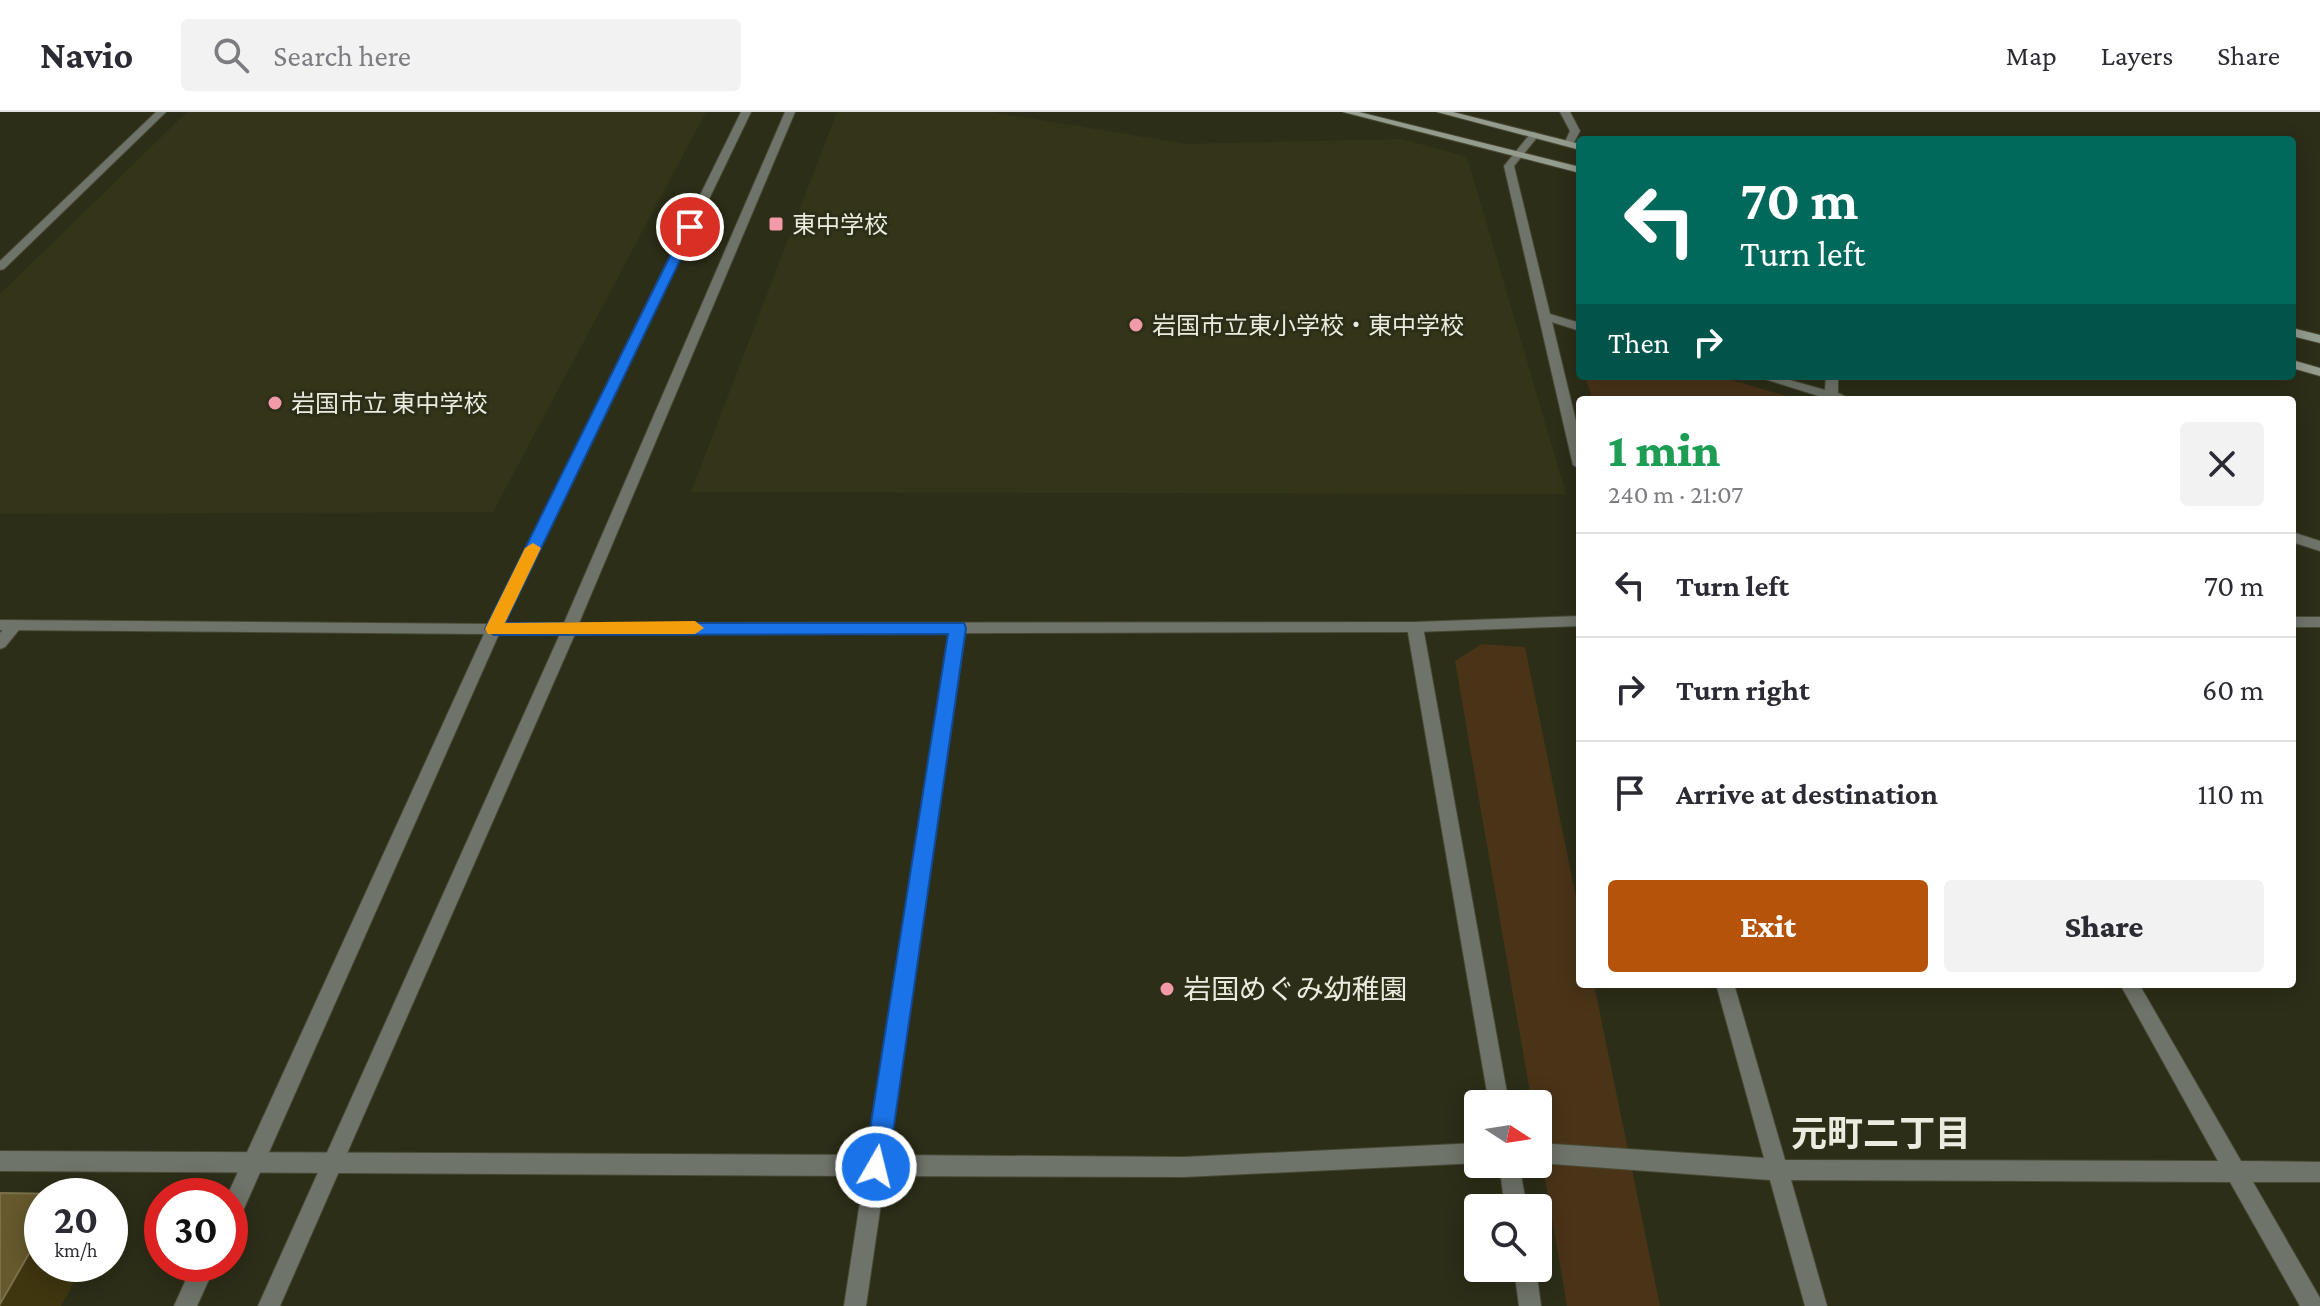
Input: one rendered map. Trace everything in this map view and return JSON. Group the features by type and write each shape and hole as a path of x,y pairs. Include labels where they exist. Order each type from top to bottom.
{"main road":[{"path":"1348,112 1576,169"},
{"path":"1442,112 1574,145"},
{"path":"2296,333 2320,339"},
{"path":"2296,365 2320,372"}],"street":[{"path":"0,267 161,112"},
{"path":"248,1178 494,629 746,112"},
{"path":"269,1306 570,628 790,112"},
{"path":"1565,112 1575,131 1574,145"},
{"path":"1534,135 1509,166 1576,449"},
{"path":"1543,316 1576,326"},
{"path":"1774,380 1825,396"},
{"path":"2296,538 2320,546"},
{"path":"0,643 8,625 494,629 1415,627 1576,621"},
{"path":"2296,622 2320,622"},
{"path":"1415,627 1497,1090"},
{"path":"855,1306 958,628"},
{"path":"1726,988 1816,1306"},
{"path":"2131,988 2312,1306"},
{"path":"0,1161 1184,1167 1464,1154"},
{"path":"1552,1154 1780,1170 2320,1172"},
{"path":"185,1306 196,1282"},
{"path":"1527,1282 1530,1306"}],"shaded area":[{"name":"岩国市立 東中学校","path":"187,112 706,112 493,512 0,514 0,294"},
{"name":"岩国市立東小学校・東中学校","path":"837,112 991,112 1186,144 1402,139 1467,157 1566,494 691,492"},
{"path":"1586,380 1732,380 1786,396 1592,396"},
{"path":"1482,644 1525,647 1576,897 1576,988 1595,988 1660,1306 1567,1306 1552,1219 1552,1194 1548,1194 1545,1178 1552,1178 1552,1090 1530,1090 1455,661"}],"building":[{"path":"0,1193 24,1193 24,1262 0,1304"}],"slow traffic":[{"path":"533,548 494,629 695,628"}],"place":[{"name":"東中学校","path":"776,224"},
{"name":"岩国市立東小学校・東中学校","path":"1136,325"},
{"name":"岩国市立 東中学校","path":"275,403"},
{"name":"岩国めぐみ幼稚園","path":"1167,989"}],"district":[{"name":"元町二丁目","path":"1881,1134"}],"route":[{"path":"690,227 494,629 958,628 876,1167"}]}
